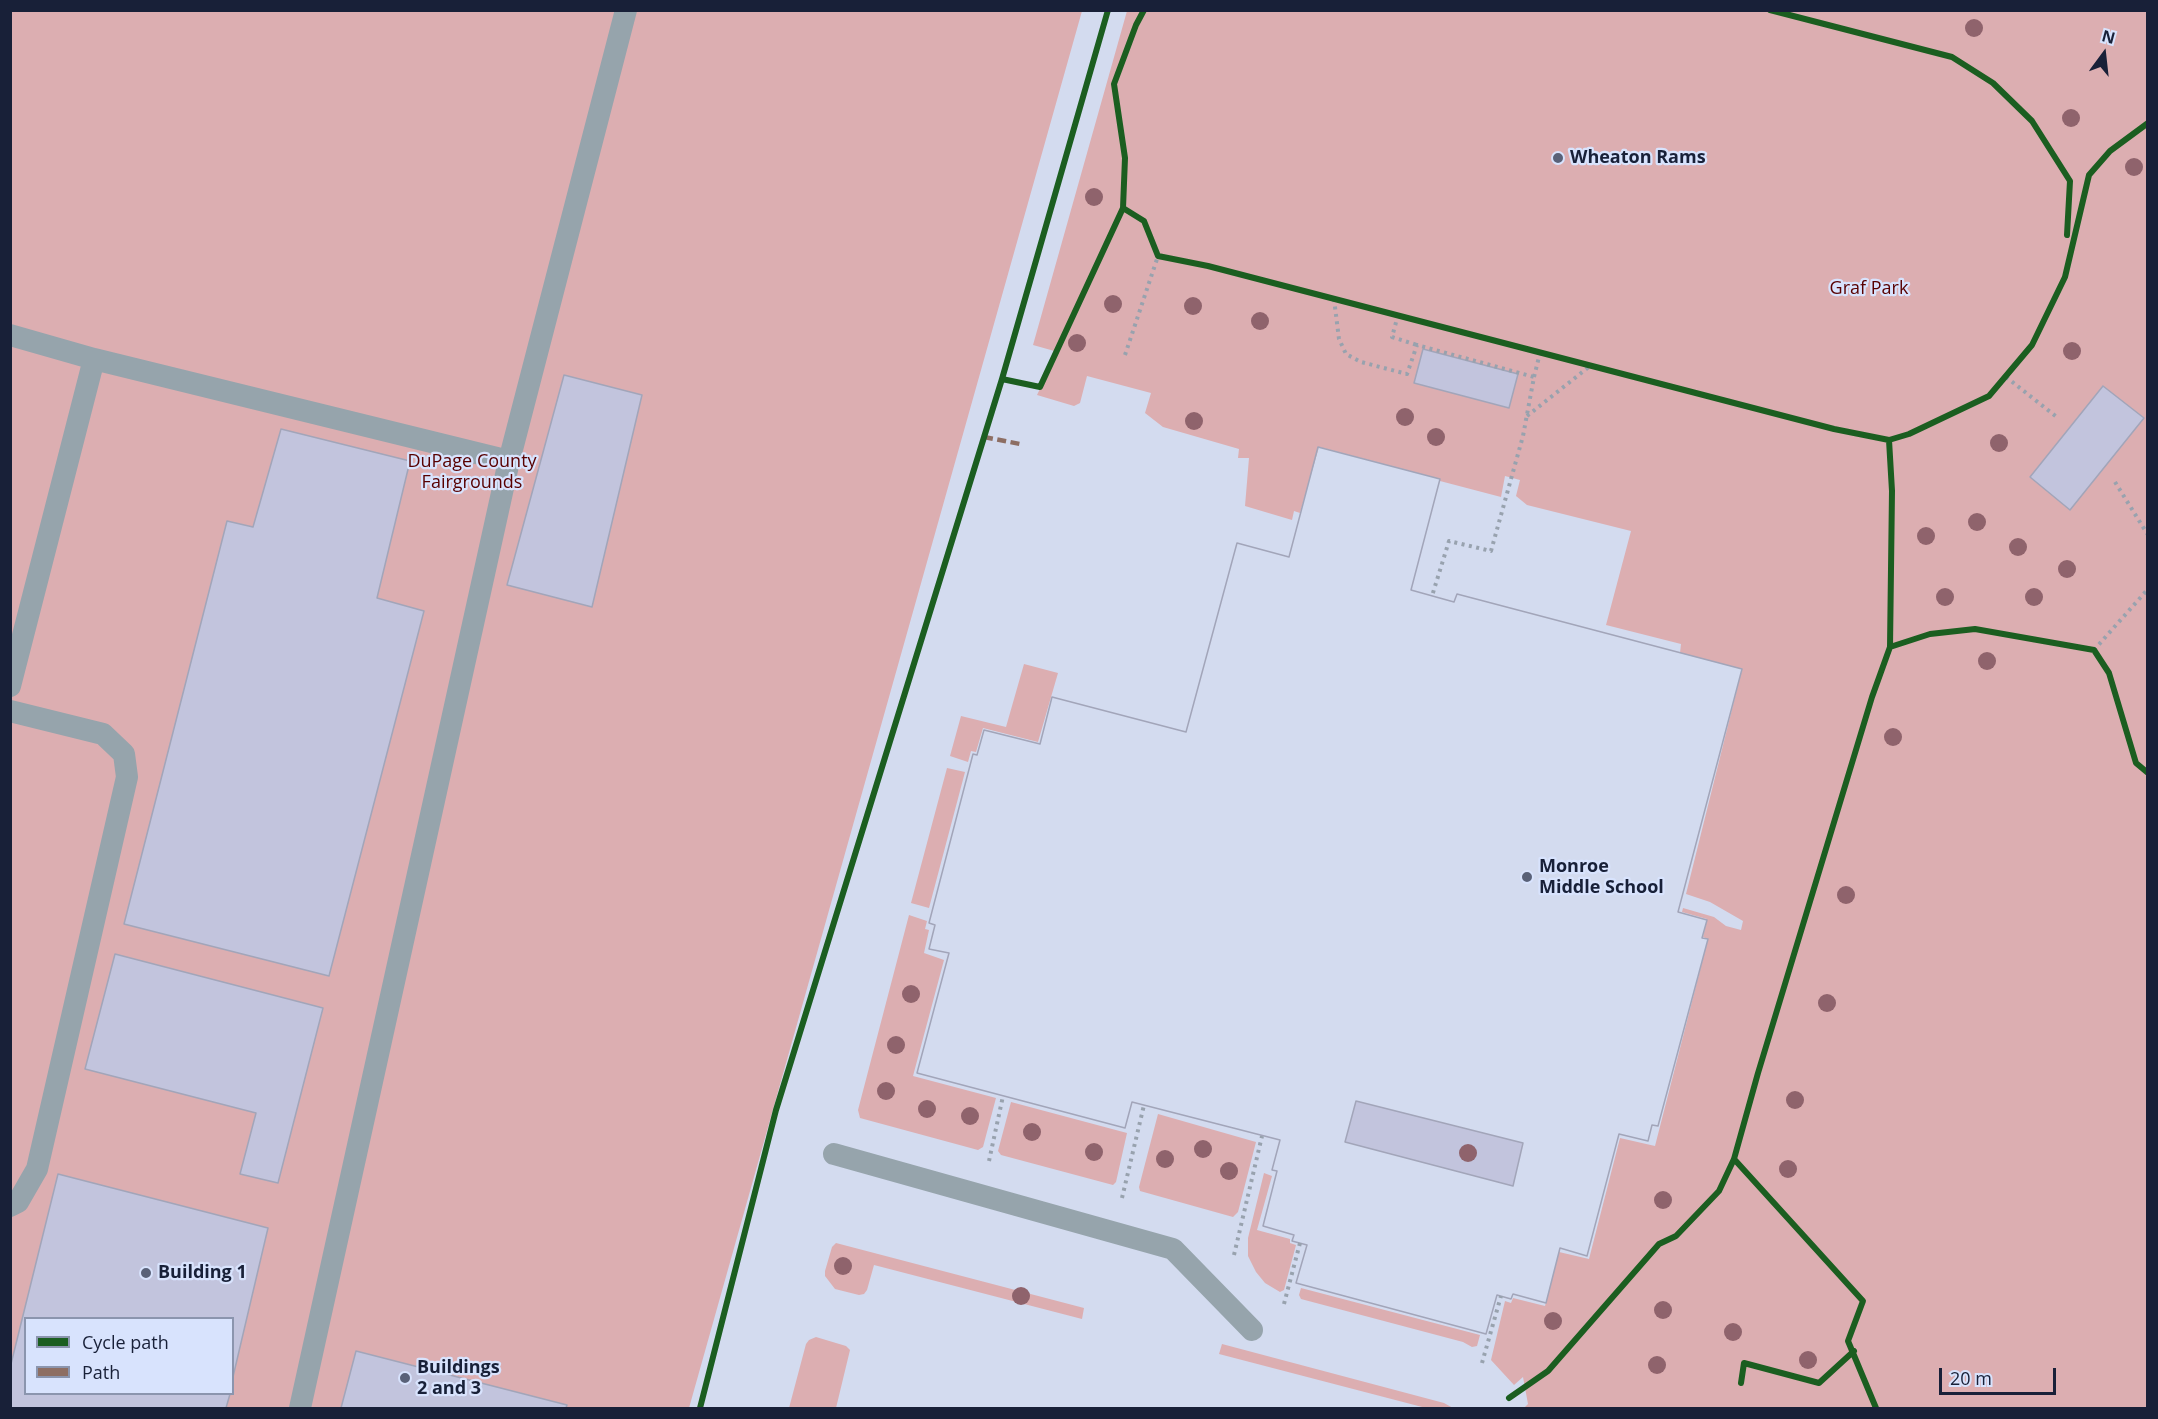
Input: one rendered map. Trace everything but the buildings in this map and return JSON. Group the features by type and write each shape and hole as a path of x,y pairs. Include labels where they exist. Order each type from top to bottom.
{"lane":[{"path":"300,1408 509,461 626,10"},
{"path":"10,335 94,359 509,461"},
{"path":"10,686 94,359"},
{"path":"10,711 103,734 124,754 127,777 37,1169 18,1202 10,1206"},
{"path":"834,1154 1173,1249 1252,1330"}],"path":[{"path":"1125,355 1158,256 1155,247"},
{"path":"1158,256 1168,258"},
{"path":"1323,296 1345,302"},
{"path":"1334,299 1339,339 1346,354 1361,362 1407,374 1417,345"},
{"path":"1388,313 1409,318"},
{"path":"1398,315 1392,337 1534,377"},
{"path":"1529,350 1550,355"},
{"path":"1432,596 1449,541 1491,551 1511,480 1540,353"},
{"path":"1580,363 1601,368"},
{"path":"1526,417 1590,366"},
{"path":"2000,383 2013,369"},
{"path":"2006,377 2058,418"},
{"path":"2115,482 2148,535"},
{"path":"2094,650 2148,589"},
{"path":"2083,648 2094,650 2099,658"},
{"path":"989,1161 1003,1096"},
{"path":"1122,1198 1144,1105"},
{"path":"1234,1255 1262,1136"},
{"path":"1284,1304 1300,1243"},
{"path":"1482,1363 1501,1296"}],"green space":[{"name":"DuPage County Fairgrounds","path":"10,11 1082,11 689,1408 11,1408"},
{"name":"Graf Park","path":"1127,11 2147,11 2147,1408 1524,1408 1528,1404 1523,1377 1514,1385 1491,1360 1505,1301 1511,1303 1513,1298 1545,1306 1559,1252 1589,1259 1620,1138 1655,1146 1708,939 1703,937 1707,919 1682,912 1683,908 1714,917 1726,926 1741,930 1743,921 1710,902 1686,894 1742,669 1680,653 1681,644 1606,625 1631,531 1527,505 1516,496 1520,480 1505,476 1501,497 1319,447 1300,513 1294,511 1292,520 1245,506 1249,458 1238,458 1239,449 1163,427 1145,413 1151,393 1087,376 1080,403 1074,406 1037,395 1058,352 1033,345"},
{"path":"1024,664 1058,673 1038,742 983,728 976,752 971,751 968,762 950,756 961,716 1006,727"},
{"path":"947,768 965,772 929,908 911,903"},
{"path":"909,915 927,921 925,929 929,930 924,953 944,960 913,1076 996,1098 983,1147 978,1150 860,1118 858,1110"},
{"path":"1011,1102 1127,1133 1116,1182 1113,1185 1001,1155 998,1151"},
{"path":"1158,1114 1256,1142 1238,1212 1233,1217 1140,1191 1139,1187"},
{"path":"1264,1173 1272,1176 1257,1230 1290,1239 1290,1243 1296,1245 1284,1290 1280,1292 1265,1283 1248,1256 1248,1238"},
{"path":"836,1243 1084,1308 1082,1319 874,1265 864,1294 859,1295 835,1289 825,1276 825,1271 832,1247"},
{"path":"1301,1288 1480,1335 1477,1346 1472,1347 1463,1342 1301,1299 1299,1295"},
{"path":"816,1337 846,1346 850,1350 836,1408 789,1408 806,1344"},
{"path":"1222,1344 1444,1403 1453,1408 1426,1408 1219,1354"}],"marked path":[{"path":"984,437 1020,444"}],"cycle path":[{"path":"700,1408 776,1110 1002,379 1108,10"},
{"path":"1123,208 1125,158 1114,84 1144,10"},
{"path":"1770,10 1952,57 1993,83 2032,121 2070,181 2067,235"},
{"path":"1002,379 1040,387 1123,208 1144,221 1158,256 1208,266 1834,429 1889,440 1909,434 1989,396 2032,345 2065,277 2089,175 2110,151 2148,123"},
{"path":"1509,1398 1548,1371 1659,1244 1676,1236 1719,1191 1734,1159 1872,697 1890,647 1892,491 1889,440"},
{"path":"1890,647 1930,634 1975,629 2094,650 2109,673 2136,763 2148,773"},
{"path":"1734,1159 1863,1301 1848,1341 1876,1408"},
{"path":"1741,1383 1744,1363 1819,1383 1854,1351"}],"place":[{"name":"Wheaton Rams","path":"1558,158"},
{"name":"Monroe Middle School","path":"1527,877"},
{"name":"Building 1","path":"146,1273"},
{"name":"Buildings 2 and 3","path":"405,1378"}]}
